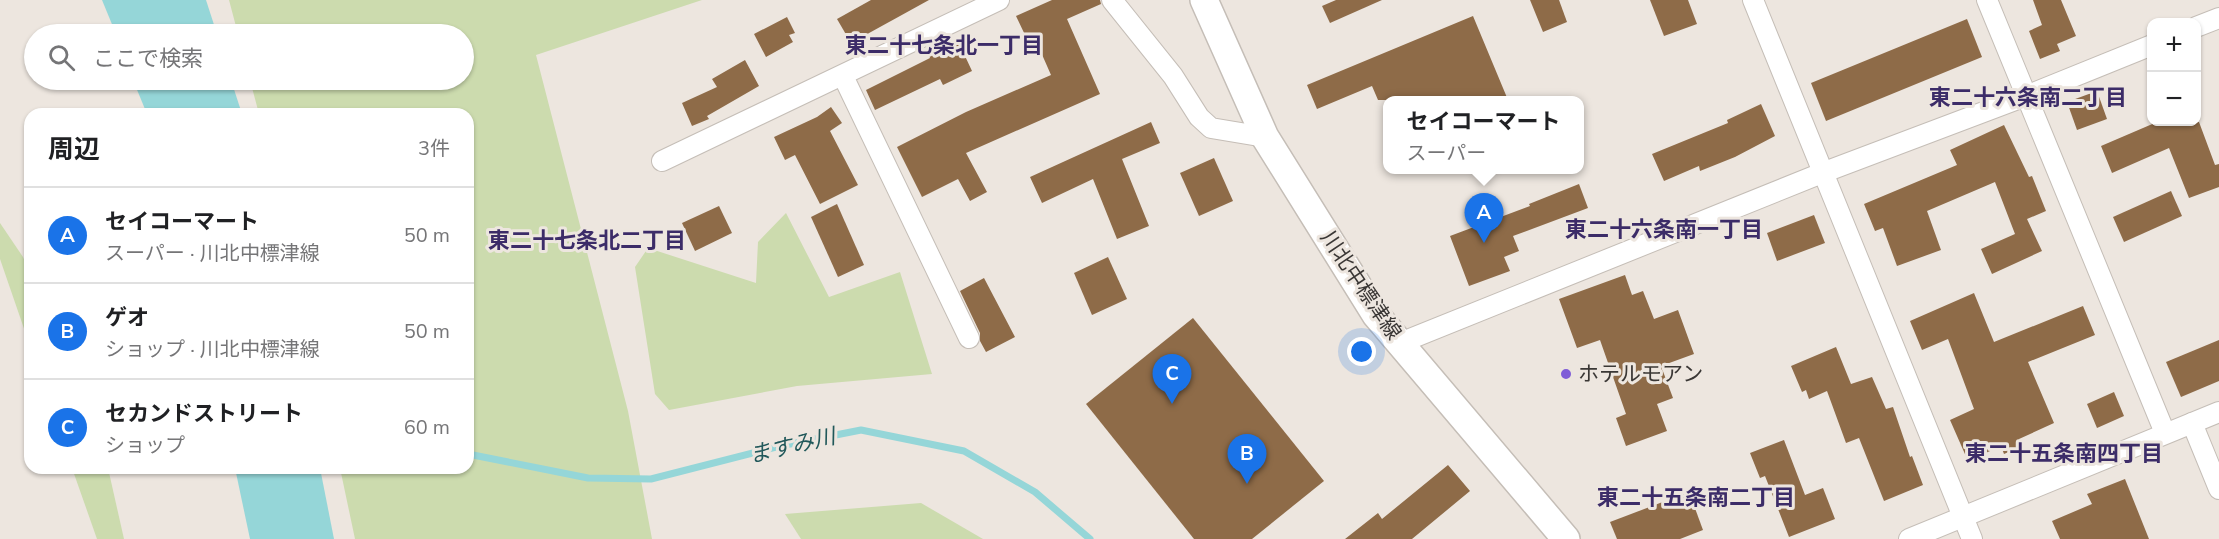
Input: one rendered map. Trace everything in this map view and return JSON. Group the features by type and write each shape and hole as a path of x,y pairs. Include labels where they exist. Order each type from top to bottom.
{"main road":[{"name":"川北中標津線","path":"1204,0 1265,137 1376,315 1566,539"}],"street":[{"path":"662,161 999,0"},
{"path":"1112,0 1173,76 1199,117 1210,128 1240,135 1265,137"},
{"path":"1753,0 1972,539"},
{"path":"1987,0 2165,433"},
{"path":"2201,24 2217,14"},
{"path":"1400,343 1822,173 2026,96 2147,47"},
{"path":"843,76 969,338"},
{"path":"1910,539 2219,412"},
{"path":"2192,423 2219,489"}],"green space":[{"path":"229,0 702,0 536,55 628,411 652,539 355,539 341,474 474,474 474,108 257,108 253,90 474,90 474,24 235,24"},
{"path":"786,213 829,297 900,272 932,374 797,386 669,410 655,394 635,267 648,248 756,283 758,242"},
{"path":"0,223 24,259 24,329 0,259"},
{"path":"74,474 109,474 124,539 97,539"},
{"path":"921,503 983,539 801,539 785,514"}],"water":[{"path":"102,0 206,0 214,24 112,24"},
{"path":"137,90 234,90 240,108 145,108"},
{"path":"236,474 321,474 334,539 250,539"}],"building":[{"path":"871,0 929,0 851,43 837,19"},
{"path":"1052,0 1100,0 1101,4 1067,19 1100,94 966,153 987,192 970,201 958,179 922,197 897,147 966,112 1051,75 1033,34 1026,37 1016,16"},
{"path":"1336,0 1382,0 1330,23 1322,6"},
{"path":"1530,0 1559,0 1567,22 1543,32"},
{"path":"1650,0 1688,0 1697,24 1664,36"},
{"path":"2033,0 2061,0 2076,36 2057,44 2060,51 2040,59 2029,31 2042,25"},
{"path":"1473,16 1506,96 1383,96 1383,100 1378,100 1372,86 1317,109 1307,85"},
{"path":"787,17 795,33 789,35 793,42 766,57 754,34"},
{"path":"1967,19 1982,57 1826,121 1811,83"},
{"path":"958,41 972,71 943,85 940,79 875,110 866,90 930,58 929,55"},
{"path":"745,60 759,86 707,116 709,119 692,126 682,103 717,87 712,79"},
{"path":"2097,91 2107,119 2077,130 2067,102"},
{"path":"1761,104 1775,136 1735,157 1700,171 1699,166 1664,181 1652,154 1728,123 1727,120"},
{"path":"831,107 842,123 830,131 858,185 820,204 795,155 785,160 774,137 817,117"},
{"path":"1151,122 1160,143 1122,159 1149,226 1117,239 1093,179 1042,203 1030,177"},
{"path":"2004,125 2029,177 2032,176 2046,211 2027,219 2042,251 1992,274 1981,249 2015,234 1995,182 1927,211 1941,250 1897,266 1883,228 1875,231 1864,204 1957,165 1950,150"},
{"path":"2148,126 2200,126 2215,165 2219,164 2219,187 2189,198 2169,148 2112,173 2101,146"},
{"path":"1214,158 1233,201 1199,216 1180,173"},
{"path":"1579,184 1588,208 1513,236 1519,251 1504,257 1510,271 1469,286 1450,236 1530,206 1529,204"},
{"path":"2171,191 2182,216 2124,242 2113,217"},
{"path":"837,204 864,265 838,277 811,217"},
{"path":"719,206 732,233 695,251 682,223"},
{"path":"1814,215 1825,243 1777,261 1767,233"},
{"path":"1108,257 1127,299 1092,315 1074,273"},
{"path":"1625,275 1632,295 1643,291 1654,319 1678,310 1694,354 1661,366 1673,398 1657,404 1667,431 1626,446 1616,418 1626,414 1600,340 1577,348 1559,299"},
{"path":"984,278 1015,337 986,352 980,341 980,333 960,291"},
{"path":"1974,293 1994,342 2083,306 2095,335 2028,362 2054,423 2019,439 2022,446 2004,454 2001,446 1968,461 1950,420 1974,409 1948,339 1922,350 1910,321"},
{"path":"1193,318 1324,481 1252,539 1194,539 1086,404"},
{"path":"2219,340 2219,381 2181,397 2166,362"},
{"path":"1836,347 1851,384 1872,377 1886,409 1893,407 1910,457 1912,456 1923,485 1884,501 1859,438 1846,443 1827,391 1809,399 1806,390 1802,392 1791,366"},
{"path":"2114,392 2124,416 2097,428 2087,404"},
{"path":"1784,440 1805,495 1823,488 1835,519 1789,537 1765,476 1760,478 1750,453"},
{"path":"1448,465 1470,491 1412,539 1345,539 1378,513 1382,519"},
{"path":"2125,479 2149,539 2060,539 2052,521 2092,504 2087,494"},
{"path":"1689,492 1703,530 1680,539 1617,539 1610,522"}],"waterway":[{"name":"ますみ川","path":"474,455 588,478 651,479 780,446 861,430 964,451 1035,492 1090,539"}],"place":[{"name":"セイコーマート","path":"1484,243"},
{"name":"ホテルモアン","path":"1566,374"},
{"name":"セカンドストリート","path":"1172,404"},
{"name":"ゲオ","path":"1247,484"}],"district":[{"name":"東二十七条北一丁目","path":"944,46"},
{"name":"東二十六条南二丁目","path":"2028,98"},
{"name":"東二十六条南一丁目","path":"1664,230"},
{"name":"東二十七条北二丁目","path":"587,241"},
{"name":"東二十五条南四丁目","path":"2064,454"},
{"name":"東二十五条南二丁目","path":"1696,498"}]}
